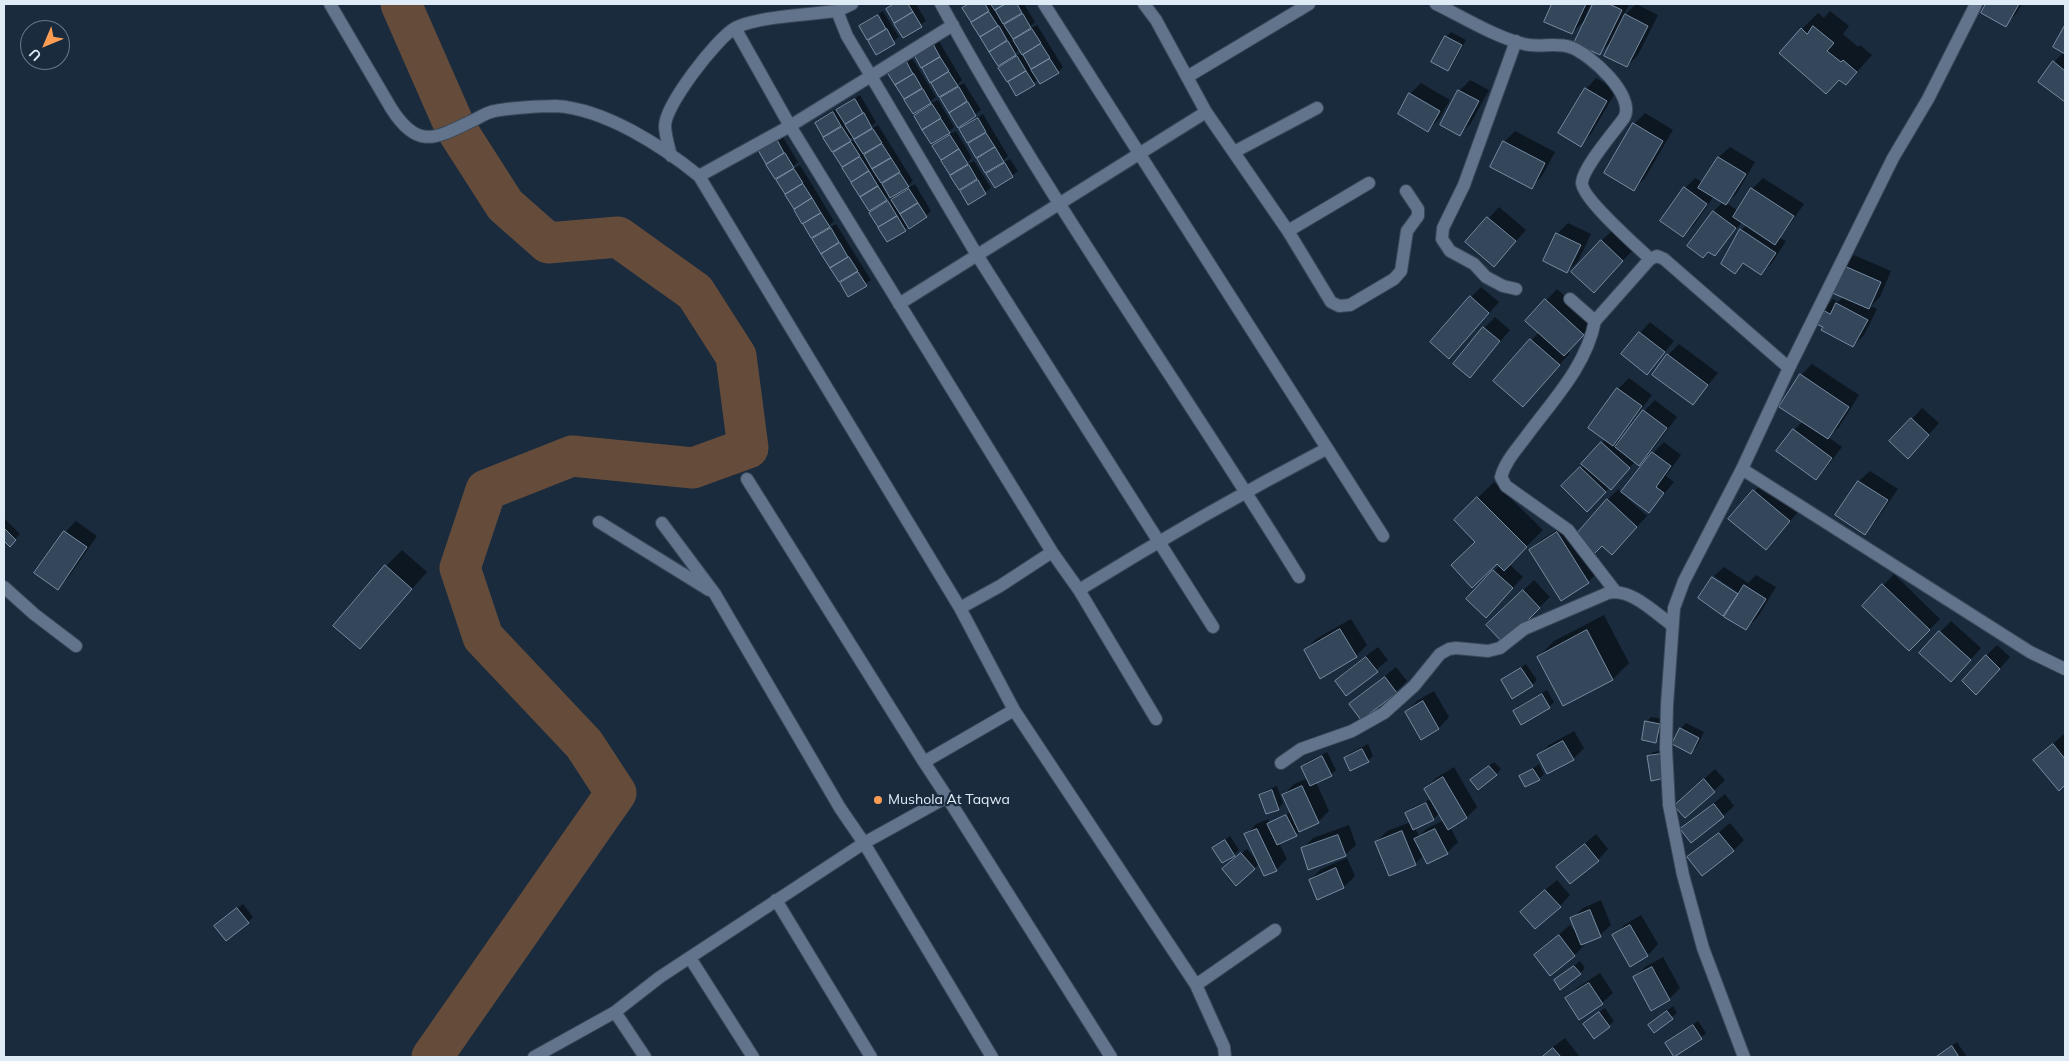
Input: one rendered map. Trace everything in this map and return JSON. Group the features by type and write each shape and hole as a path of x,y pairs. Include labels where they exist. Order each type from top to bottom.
{"street":[{"path":"330,4 400,122 412,133 426,138 438,136 492,112 556,106 589,112 622,126 671,156 699,176 960,608 1014,710 1196,985 1224,1047 1225,1057"},
{"path":"671,156 665,126 668,111 679,93 717,44 735,28 752,22 837,11 852,4"},
{"path":"941,4 1058,204 1246,491 1300,577"},
{"path":"1044,4 1383,536"},
{"path":"1144,4 1156,20 1206,112 1288,231 1331,302 1339,306 1350,305 1394,279 1401,271 1407,231 1418,216 1418,210 1406,191"},
{"path":"1187,77 1309,4"},
{"path":"1436,4 1516,41 1531,45 1564,46 1580,51 1600,67 1622,94 1627,106 1626,115 1586,170 1582,183 1583,190 1594,205 1650,258"},
{"path":"1744,1057 1703,948 1683,875 1669,806 1666,748 1667,705 1674,608 1684,581 1742,469 1789,368 1893,158 1928,99 1976,4"},
{"path":"837,11 847,36 977,254 1213,627"},
{"path":"699,176 790,126 953,25"},
{"path":"735,28 790,126 1052,552 1079,590 1156,719"},
{"path":"1516,41 1464,185 1443,228 1442,239 1450,252 1474,264 1486,277 1502,286 1516,289"},
{"path":"1234,152 1317,108"},
{"path":"899,304 1206,112"},
{"path":"1288,231 1369,182"},
{"path":"1672,625 1632,597 1615,591 1568,530 1506,486 1501,477 1503,470 1571,378 1589,343 1595,321 1650,258 1657,256 1664,258 1789,368"},
{"path":"1570,299 1595,321"},
{"path":"1079,590 1158,541 1246,491 1326,449"},
{"path":"1742,469 2022,647 2065,669"},
{"path":"747,479 1110,1057"},
{"path":"599,522 715,594"},
{"path":"662,523 715,594 840,808 864,843 992,1057"},
{"path":"960,608 1000,586 1052,552"},
{"path":"4,587 34,614 76,646"},
{"path":"1281,763 1301,749 1352,731 1384,713 1414,686 1440,654 1449,649 1488,651 1500,648 1524,629 1615,591"},
{"path":"924,762 1014,710"},
{"path":"534,1057 615,1012 660,977 864,843 947,797"},
{"path":"776,900 871,1057"},
{"path":"1196,985 1274,930"},
{"path":"690,958 752,1057"},
{"path":"615,1012 645,1057"}],"building":[{"path":"894,4 908,4 913,12 894,23 886,9"},
{"path":"969,4 985,4 989,11 971,22 962,8"},
{"path":"991,4 1005,4 995,10"},
{"path":"1006,4 1017,4 1022,13 1003,24 995,10"},
{"path":"1552,4 1586,4 1572,34 1544,22"},
{"path":"1593,4 1609,4 1622,10 1600,55 1574,43"},
{"path":"1986,4 2019,4 2006,27 1981,13"},
{"path":"913,12 922,27 903,38 894,24"},
{"path":"989,12 998,26 980,37 971,23"},
{"path":"1023,14 1031,28 1013,39 1004,25"},
{"path":"1625,14 1648,26 1627,67 1604,56"},
{"path":"878,15 886,29 867,40 859,26"},
{"path":"2065,25 2065,54 2053,47"},
{"path":"999,26 1007,40 989,52 980,37"},
{"path":"1813,26 1834,43 1827,51 1841,62 1843,60 1857,72 1846,85 1839,80 1826,94 1779,53 1801,28 1807,34"},
{"path":"887,29 895,44 876,55 868,41"},
{"path":"1032,29 1041,43 1022,55 1013,40"},
{"path":"1445,36 1462,45 1448,71 1431,62"},
{"path":"1008,41 1016,55 998,66 989,52"},
{"path":"932,42 940,57 921,68 913,53"},
{"path":"1041,44 1050,58 1031,69 1023,55"},
{"path":"1017,56 1026,71 1007,82 998,68"},
{"path":"940,57 949,71 930,83 922,68"},
{"path":"905,59 913,74 895,85 886,71"},
{"path":"1050,59 1059,73 1040,84 1031,70"},
{"path":"2053,61 2065,71 2065,102 2038,82"},
{"path":"1026,71 1035,85 1016,96 1008,82"},
{"path":"949,72 958,86 939,97 931,83"},
{"path":"914,74 922,88 904,99 895,85"},
{"path":"959,87 967,101 949,113 940,98"},
{"path":"1585,88 1607,101 1581,147 1558,133"},
{"path":"923,89 931,103 913,114 904,100"},
{"path":"1458,90 1479,101 1460,136 1440,125"},
{"path":"1409,93 1440,111 1428,132 1398,114"},
{"path":"855,99 863,113 845,124 836,110"},
{"path":"968,102 976,116 958,128 949,113"},
{"path":"932,104 941,118 922,130 914,116"},
{"path":"833,112 841,126 823,137 815,123"},
{"path":"864,113 872,128 854,139 845,125"},
{"path":"978,118 986,132 967,143 959,129"},
{"path":"941,119 950,133 931,144 922,130"},
{"path":"1633,123 1663,141 1634,191 1604,173"},
{"path":"842,127 851,141 832,152 823,138"},
{"path":"873,129 882,143 863,154 854,140"},
{"path":"986,133 995,147 976,158 968,144"},
{"path":"950,135 959,149 941,160 932,146"},
{"path":"776,138 784,153 766,164 758,150"},
{"path":"1503,141 1545,163 1532,189 1490,167"},
{"path":"851,142 860,156 842,167 833,153"},
{"path":"882,144 891,158 872,169 864,155"},
{"path":"995,147 1004,162 985,173 977,159"},
{"path":"959,149 968,164 950,175 941,161"},
{"path":"785,153 794,168 775,179 766,165"},
{"path":"860,157 869,171 851,182 842,168"},
{"path":"1718,157 1746,174 1726,205 1698,188"},
{"path":"891,158 900,172 881,183 872,169"},
{"path":"1005,163 1013,177 995,188 986,174"},
{"path":"969,165 977,179 959,190 950,176"},
{"path":"794,169 803,183 785,194 776,180"},
{"path":"869,171 878,186 860,197 851,183"},
{"path":"900,173 909,187 890,198 882,184"},
{"path":"978,180 986,194 968,205 960,191"},
{"path":"803,184 812,198 794,209 785,195"},
{"path":"878,186 887,200 869,211 860,197"},
{"path":"1684,187 1707,204 1683,237 1660,221"},
{"path":"1751,188 1794,216 1775,245 1733,217"},
{"path":"909,189 918,203 900,214 891,200"},
{"path":"812,198 821,213 802,224 794,210"},
{"path":"888,201 897,216 878,227 869,213"},
{"path":"918,203 927,217 909,229 900,214"},
{"path":"1713,211 1736,228 1715,256 1708,252 1703,258 1687,246"},
{"path":"821,213 830,227 811,238 803,224"},
{"path":"897,216 906,231 887,242 878,228"},
{"path":"1487,217 1516,241 1494,267 1465,242"},
{"path":"831,228 839,242 821,254 812,239"},
{"path":"1740,229 1776,253 1761,275 1743,263 1735,274 1721,264"},
{"path":"1556,233 1581,245 1567,273 1543,261"},
{"path":"1601,240 1623,261 1594,293 1571,272"},
{"path":"840,243 848,257 830,268 821,254"},
{"path":"849,257 858,271 839,282 830,268"},
{"path":"1842,265 1881,282 1869,309 1830,292"},
{"path":"858,272 867,286 848,297 840,283"},
{"path":"1470,296 1489,313 1449,359 1430,342"},
{"path":"1545,299 1584,335 1564,356 1525,321"},
{"path":"1836,303 1868,320 1853,347 1821,330 1823,327 1814,323 1821,309 1830,314"},
{"path":"1483,327 1500,341 1470,378 1453,364"},
{"path":"1639,332 1665,352 1647,375 1621,354"},
{"path":"1530,339 1560,365 1523,407 1493,381"},
{"path":"1667,354 1708,385 1693,405 1652,375"},
{"path":"1800,374 1849,407 1828,439 1779,407"},
{"path":"1617,388 1642,406 1613,446 1588,428"},
{"path":"1643,410 1667,428 1639,466 1615,447"},
{"path":"1911,418 1929,435 1908,459 1889,441"},
{"path":"1793,429 1832,458 1816,480 1776,451"},
{"path":"1601,442 1630,468 1611,490 1581,464"},
{"path":"1652,452 1671,466 1656,487 1664,493 1649,513 1621,492"},
{"path":"1580,467 1606,492 1587,512 1561,486"},
{"path":"1858,481 1888,500 1865,535 1835,515"},
{"path":"1753,490 1790,521 1766,550 1728,519"},
{"path":"1477,497 1527,547 1504,571 1497,564 1472,588 1451,565 1475,542 1454,520"},
{"path":"1607,499 1637,527 1612,555 1602,546 1593,555 1574,537"},
{"path":"4,528 16,540 10,547 4,541"},
{"path":"64,531 87,547 58,590 34,573"},
{"path":"1557,532 1589,583 1561,601 1529,550"},
{"path":"385,565 412,589 360,649 333,626"},
{"path":"1493,570 1513,588 1486,618 1466,599"},
{"path":"1712,577 1738,594 1723,616 1698,598"},
{"path":"1882,584 1930,630 1909,651 1862,606"},
{"path":"1744,585 1766,599 1746,630 1724,617"},
{"path":"1523,590 1540,608 1504,644 1486,625"},
{"path":"1340,629 1357,657 1320,679 1304,650"},
{"path":"1587,630 1613,680 1563,706 1537,657"},
{"path":"1939,631 1971,660 1951,682 1919,653"},
{"path":"1986,655 2000,669 1976,695 1962,681"},
{"path":"1366,657 1378,672 1346,696 1335,681"},
{"path":"1521,668 1533,686 1512,699 1501,680"},
{"path":"1385,677 1397,693 1361,720 1349,704"},
{"path":"1542,694 1550,708 1521,725 1513,711"},
{"path":"1423,701 1439,729 1421,740 1405,712"},
{"path":"1645,721 1660,724 1656,743 1642,740"},
{"path":"1680,728 1699,738 1691,754 1672,744"},
{"path":"1563,741 1574,760 1547,774 1537,755"},
{"path":"2053,744 2065,759 2065,785 2059,791 2033,760"},
{"path":"1362,749 1369,762 1350,771 1344,758"},
{"path":"1661,754 1665,778 1651,781 1647,756"},
{"path":"1322,756 1332,776 1310,786 1301,767"},
{"path":"1489,766 1497,775 1478,790 1470,780"},
{"path":"1533,769 1540,780 1525,787 1519,776"},
{"path":"1443,777 1467,818 1448,830 1424,789"},
{"path":"1704,779 1715,792 1685,818 1674,806"},
{"path":"1302,786 1319,823 1299,832 1282,795"},
{"path":"1272,790 1279,810 1266,814 1259,795"},
{"path":"1426,803 1434,820 1413,830 1405,813"},
{"path":"1714,804 1724,817 1691,843 1680,829"},
{"path":"1286,815 1297,836 1277,845 1267,824"},
{"path":"1257,829 1277,871 1264,876 1244,834"},
{"path":"1435,829 1448,854 1427,864 1414,839"},
{"path":"1402,831 1416,865 1389,876 1375,842"},
{"path":"1719,833 1734,851 1702,876 1687,857"},
{"path":"1338,835 1346,856 1308,870 1301,848"},
{"path":"1225,840 1235,856 1222,863 1212,848"},
{"path":"1585,844 1599,861 1570,884 1556,867"},
{"path":"1241,853 1255,869 1236,886 1222,869"},
{"path":"1336,868 1344,888 1317,900 1309,880"},
{"path":"1545,890 1561,907 1535,929 1520,912"},
{"path":"237,908 249,923 226,941 214,926"},
{"path":"1590,910 1601,937 1581,945 1570,918"},
{"path":"1630,925 1648,956 1630,967 1612,935"},
{"path":"1559,935 1575,956 1550,976 1534,955"},
{"path":"1574,966 1581,974 1560,990 1554,980"},
{"path":"1652,967 1670,1000 1651,1011 1633,977"},
{"path":"1589,983 1603,1004 1579,1020 1565,998"},
{"path":"1667,1011 1673,1019 1654,1033 1648,1025"},
{"path":"1599,1012 1610,1027 1594,1039 1583,1024"},
{"path":"1693,1025 1702,1039 1674,1057 1665,1043"},
{"path":"1952,1046 1959,1057 1936,1057"},
{"path":"1553,1048 1561,1057 1542,1057"}],"waterway":[{"path":"401,4 455,127 505,205 548,243 618,237 695,292 736,356 748,448 693,468 572,456 486,490 460,568 483,637 584,744 616,793 432,1057"}],"place":[{"name":"Mushola At Taqwa","path":"878,800"}]}
